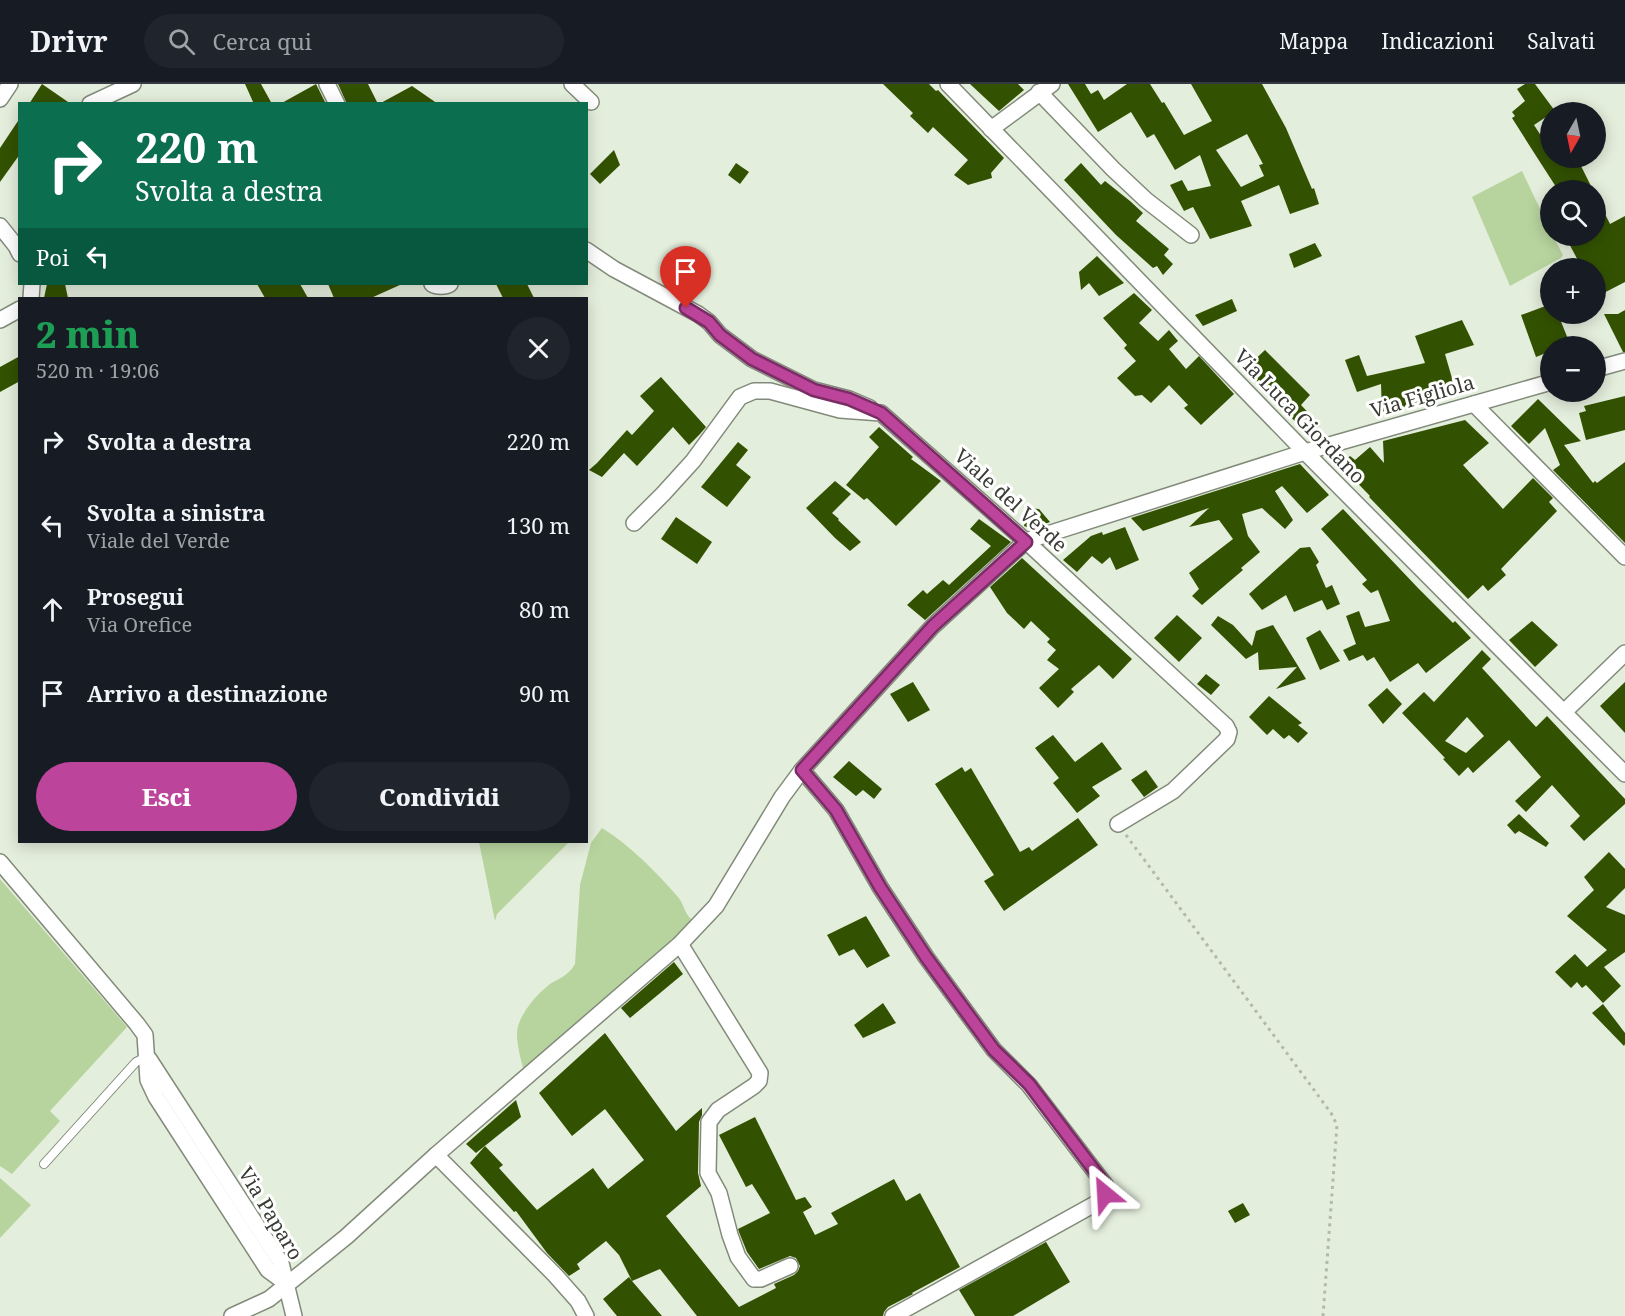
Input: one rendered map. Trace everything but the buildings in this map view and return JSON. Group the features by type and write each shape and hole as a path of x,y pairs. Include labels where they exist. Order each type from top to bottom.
{"street":[{"path":"0,99 10,84"},
{"path":"94,102 133,84"},
{"path":"327,84 336,102"},
{"path":"572,84 591,102"},
{"name":"Via Luca Giordano","path":"948,84 1305,452 1625,774"},
{"path":"991,129 1046,88 1113,169 1146,200 1191,235"},
{"path":"0,226 18,245"},
{"name":"Viale del Verde","path":"588,251 614,269 698,314 709,322 720,335 752,359 814,390 849,399 881,413 1026,542 1226,726 1230,732 1227,739 1173,790 1118,824"},
{"path":"0,320 18,310"},
{"path":"1606,366 1625,360"},
{"name":"Via Figliola","path":"1026,542 1305,452 1540,385"},
{"path":"634,523 693,461 740,397 754,391 770,391 840,410 881,413"},
{"path":"1474,404 1625,557"},
{"path":"235,1316 269,1299 346,1237 436,1155 680,944 716,906 782,797 802,770 933,626 1026,542"},
{"path":"1564,712 1625,653"},
{"path":"802,770 836,810 880,887 926,957 969,1016 994,1050 1029,1084 1106,1186 1102,1200 893,1316"},
{"name":"Via Paparo","path":"0,861 145,1035 147,1057 281,1263 294,1316"},
{"path":"680,944 759,1073 759,1081 754,1086 718,1110 709,1122 708,1173 719,1193 738,1257 754,1279 761,1279 790,1266"},
{"path":"436,1155 555,1275 578,1301 586,1316"}],"lane":[{"path":"44,1164 136,1062 147,1057"}],"path":[{"path":"1118,824 1331,1113 1337,1125 1323,1316"}],"green space":[{"path":"1522,171 1540,209 1540,246 1558,246 1563,255 1561,258 1540,258 1540,270 1510,286 1472,197"},
{"path":"602,828 651,868 678,897 692,920 643,967 524,1071 517,1034 520,1020 539,993 567,974 575,964 580,885 591,843"},
{"path":"479,843 568,843 497,914 495,921"},
{"path":"0,879 127,1027 50,1111 60,1121 12,1174 0,1166"},
{"path":"0,1178 31,1205 0,1238"}],"route":[{"path":"686,308 709,322 720,335 752,359 814,390 849,399 881,413 1026,542 933,626 802,770 836,810 880,887 926,957 994,1050 1029,1084 1106,1186 1105,1194"}]}
